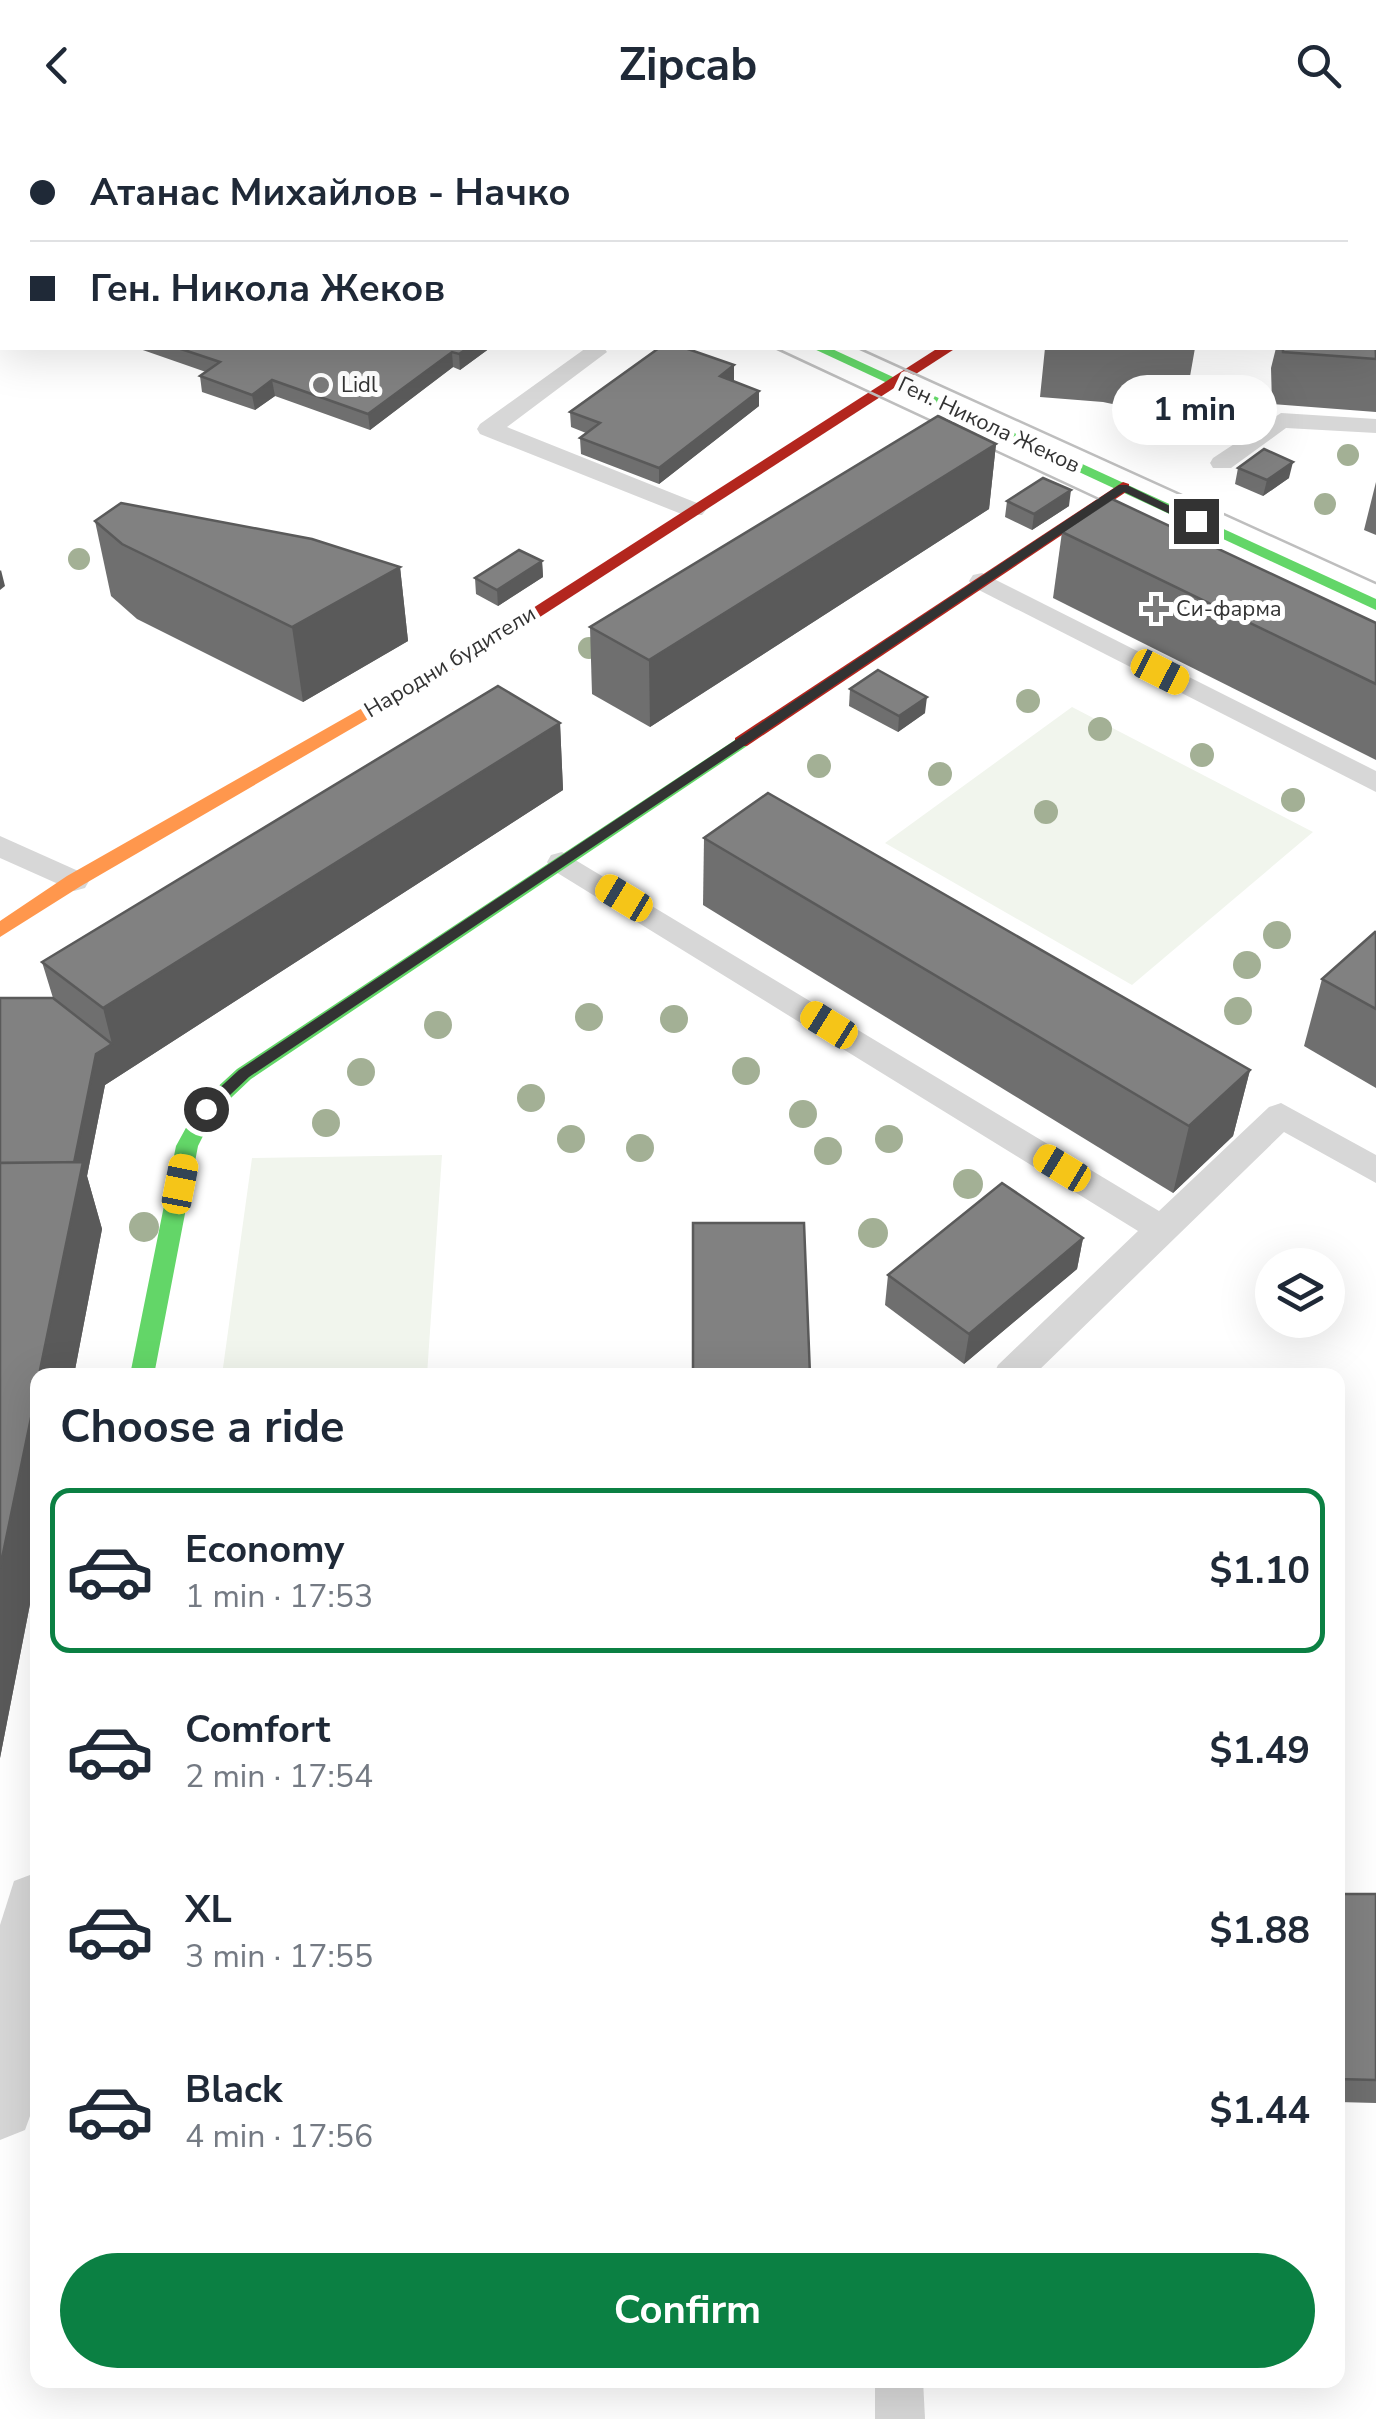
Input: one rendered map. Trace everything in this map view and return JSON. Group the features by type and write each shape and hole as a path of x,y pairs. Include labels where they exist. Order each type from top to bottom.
{"street":[{"name":"Ген. Никола Жеков","path":"824,350 1376,605"},
{"name":"Народни будители","path":"0,930 74,882 513,628 892,380 944,350"},
{"path":"143,1368 187,1146 206,1109 244,1074 1123,487"},
{"path":"0,2105 30,1946"}],"lane":[{"path":"595,352 490,428 694,510"},
{"path":"1222,463 1282,420 1376,426"},
{"path":"982,582 1376,783"},
{"path":"0,846 74,882"},
{"path":"562,862 1162,1230"},
{"path":"1018,1368 1281,1114 1376,1171"},
{"path":"900,2388 900,2419"}],"shaded area":[{"path":"1072,707 1313,832 1132,985 885,843"},
{"path":"442,1155 427,1368 223,1368 252,1158"}],"building":[{"name":"Lidl","path":"184,350 465,350 459,354 452,352 368,414 272,380 252,395 200,376 220,362"},
{"path":"656,350 691,350 734,365 720,376 759,391 659,468 580,438 600,423 570,412"},
{"path":"1376,350 1376,359 1283,352"},
{"path":"938,416 996,444 649,660 590,627"},
{"path":"1264,449 1293,462 1267,480 1238,468"},
{"path":"1043,478 1071,490 1034,514 1007,501"},
{"path":"1112,499 1376,623 1376,684 1062,532"},
{"path":"121,503 312,539 400,567 292,627 122,544 95,521"},
{"path":"519,550 542,561 497,590 475,578"},
{"path":"878,670 927,697 899,716 850,689"},
{"path":"498,686 560,723 103,1008 42,962"},
{"path":"768,793 1250,1070 1189,1126 704,838"},
{"path":"1376,933 1376,1009 1322,979"},
{"path":"0,998 53,998 112,1044 96,1054 74,1163 0,1163"},
{"path":"83,1162 40,1368 30,1368 30,1423 0,1568 0,1163"},
{"path":"1002,1183 1083,1238 969,1334 888,1275"},
{"path":"693,1223 804,1223 810,1368 693,1368"},
{"path":"1345,1894 1376,1894 1376,2080 1345,2079"}],"tram line":[{"path":"779,350 1133,515"},
{"path":"862,350 1376,583"}],"traffic: fast":[{"path":"823,350 1376,605"},
{"path":"143,1368 187,1146 206,1109 244,1074 741,742"}],"traffic: slow":[{"path":"0,930 74,881 503,633"}],"traffic: jam":[{"path":"503,633 945,350"},
{"path":"741,742 1123,487"}],"place":[{"name":"Lidl","path":"321,385"},
{"name":"Си-фарма","path":"1156,609"}],"route":[{"path":"206,1109 244,1074 1123,487 1196,521"}]}
